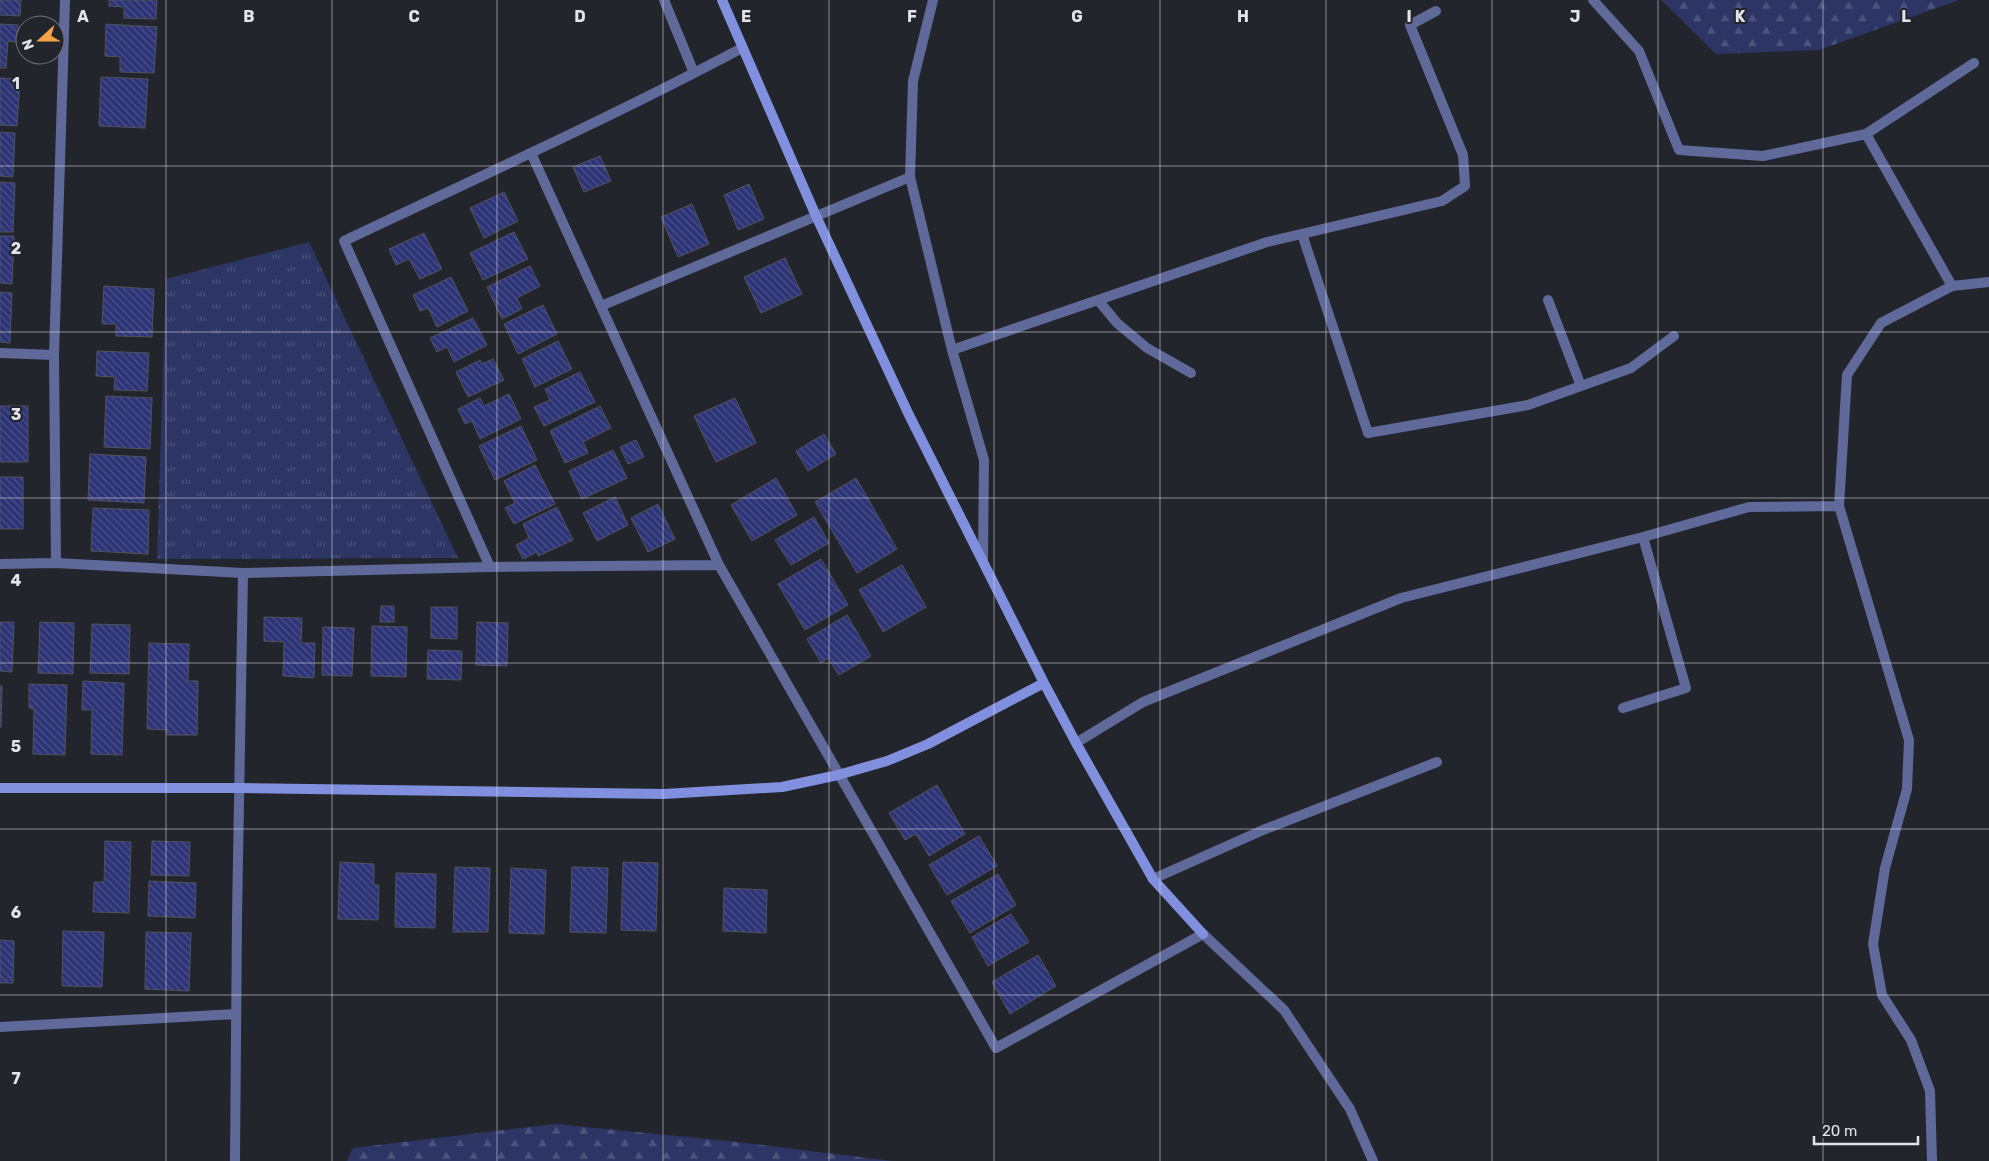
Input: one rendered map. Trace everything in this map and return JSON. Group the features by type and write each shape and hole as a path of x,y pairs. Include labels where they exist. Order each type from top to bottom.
{"street":[{"path":"56,564 54,355 66,30 65,0"},
{"path":"664,0 694,73"},
{"path":"722,0 816,216 909,416 1076,743 1153,879 1202,934 1284,1010 1350,1109 1373,1161"},
{"path":"933,0 913,82 910,177 952,350 984,460 983,559"},
{"path":"1593,0 1639,51 1679,150 1763,156 1866,134 1974,63"},
{"path":"952,350 1267,242 1442,201 1465,186 1463,155 1410,25 1436,11"},
{"path":"490,566 344,240 530,153 742,48"},
{"path":"1866,134 1952,286"},
{"path":"530,153 719,565 996,1048 1202,934"},
{"path":"601,306 910,177"},
{"path":"1302,234 1368,433 1528,404 1631,368 1674,336"},
{"path":"1932,1161 1930,1091 1912,1040 1882,995 1873,944 1885,868 1907,790 1909,740 1839,506 1847,375 1881,323 1952,286 1989,282"},
{"path":"1098,300 1117,323 1147,348 1191,373"},
{"path":"1548,300 1581,386"},
{"path":"0,353 54,355"},
{"path":"1076,743 1143,702 1401,598 1643,537 1749,507 1839,506"},
{"path":"1624,708 1686,688 1643,537"},
{"path":"0,564 56,564 243,573 490,566 719,565"},
{"path":"235,1161 243,573"},
{"path":"0,788 105,790 240,788 664,794 782,787 838,775 887,761 928,744 1044,683"},
{"path":"1153,879 1263,830 1437,762"},
{"path":"0,1027 236,1014"}],"green space":[{"path":"1661,0 1959,0 1819,50 1716,54"},
{"path":"309,242 458,558 157,559 166,279"},
{"path":"555,1124 738,1142 892,1161 347,1161 353,1148"}],"building":[{"path":"0,0 21,0 20,15 0,15"},
{"path":"109,0 157,0 156,19 124,18 124,7 109,6"},
{"path":"0,24 15,25 15,42 8,41 6,68 0,68"},
{"path":"106,24 157,27 154,73 120,72 120,57 105,56"},
{"path":"101,77 148,79 145,128 99,126"},
{"path":"0,78 20,79 17,126 0,125"},
{"path":"0,132 15,133 13,177 0,176"},
{"path":"600,156 611,181 584,192 573,167"},
{"path":"0,182 15,183 13,232 0,232"},
{"path":"749,184 764,219 738,230 724,195"},
{"path":"504,192 518,221 484,238 470,208"},
{"path":"692,204 709,244 678,257 661,217"},
{"path":"514,232 528,259 483,280 470,253"},
{"path":"424,233 442,269 420,279 409,259 396,265 389,249"},
{"path":"0,236 14,236 12,284 0,283"},
{"path":"785,258 802,294 761,313 744,277"},
{"path":"530,266 540,286 517,298 522,309 502,319 487,287"},
{"path":"451,277 468,311 437,327 428,308 420,311 413,295"},
{"path":"104,286 154,289 152,337 116,336 116,324 102,324"},
{"path":"0,292 12,293 10,343 0,342"},
{"path":"543,305 557,334 518,354 504,324"},
{"path":"473,318 487,345 454,362 447,347 437,352 430,338"},
{"path":"558,341 572,369 535,387 522,359"},
{"path":"97,351 149,353 147,391 114,390 115,377 96,376"},
{"path":"493,359 504,380 468,397 456,372 480,360 482,364"},
{"path":"580,372 595,402 544,426 534,407 550,400 545,389"},
{"path":"509,394 521,419 480,439 472,421 465,424 458,409 480,398 484,406"},
{"path":"106,396 152,398 150,449 104,447"},
{"path":"735,398 756,443 716,462 694,416"},
{"path":"0,406 28,406 28,462 0,462"},
{"path":"600,406 611,428 583,442 588,453 565,463 550,431"},
{"path":"521,426 537,460 495,480 479,446"},
{"path":"824,434 836,454 808,471 796,451"},
{"path":"636,440 644,457 628,464 620,447"},
{"path":"613,450 627,478 582,499 569,471"},
{"path":"90,454 146,457 144,503 88,500"},
{"path":"535,465 555,504 514,524 505,508 515,503 504,481"},
{"path":"0,477 23,477 23,529 0,529"},
{"path":"776,478 797,515 752,541 731,505"},
{"path":"856,478 897,549 857,573 815,502"},
{"path":"615,497 628,525 597,541 583,513"},
{"path":"658,504 675,539 648,552 631,518"},
{"path":"557,507 573,540 538,556 537,552 523,559 516,545 529,538 523,524"},
{"path":"93,508 149,510 148,554 91,551"},
{"path":"814,517 829,543 791,565 775,540"},
{"path":"821,559 848,605 805,630 778,584"},
{"path":"902,565 926,607 883,632 859,590"},
{"path":"381,606 394,606 394,622 380,622"},
{"path":"431,607 457,607 457,639 431,638"},
{"path":"847,615 871,656 839,675 828,658 821,663 807,639"},
{"path":"264,617 302,618 301,643 315,643 314,678 283,676 284,642 264,641"},
{"path":"0,622 14,622 12,672 0,671"},
{"path":"40,622 74,623 73,674 38,673"},
{"path":"477,622 508,623 507,666 476,665"},
{"path":"92,624 130,625 129,674 90,673"},
{"path":"372,626 407,627 406,677 371,676"},
{"path":"323,627 354,628 352,676 322,675"},
{"path":"149,643 189,644 188,681 198,681 197,735 167,735 167,730 147,729"},
{"path":"428,650 462,651 461,680 427,679"},
{"path":"83,681 124,683 122,755 91,754 92,710 82,710"},
{"path":"29,684 67,685 65,755 33,754 34,709 29,708"},
{"path":"0,686 2,686 1,727 0,727"},
{"path":"937,785 965,834 929,856 916,834 905,840 889,813"},
{"path":"979,836 997,866 947,895 929,865"},
{"path":"105,841 131,842 129,913 93,912 94,882 104,882"},
{"path":"152,841 190,842 189,876 151,875"},
{"path":"340,862 374,864 374,885 379,885 378,920 338,919"},
{"path":"623,862 658,863 656,931 621,930"},
{"path":"455,867 490,868 488,932 453,932"},
{"path":"572,867 608,868 606,933 570,932"},
{"path":"511,868 546,870 544,934 509,933"},
{"path":"396,873 436,874 435,928 395,927"},
{"path":"998,874 1016,905 970,933 951,901"},
{"path":"149,881 196,883 195,918 148,916"},
{"path":"724,888 767,890 766,933 723,931"},
{"path":"1011,914 1029,942 988,966 972,937"},
{"path":"63,931 104,932 102,987 62,986"},
{"path":"146,932 191,933 189,991 145,989"},
{"path":"0,940 14,941 13,983 0,983"},
{"path":"1038,955 1056,986 1010,1014 992,982"}]}
